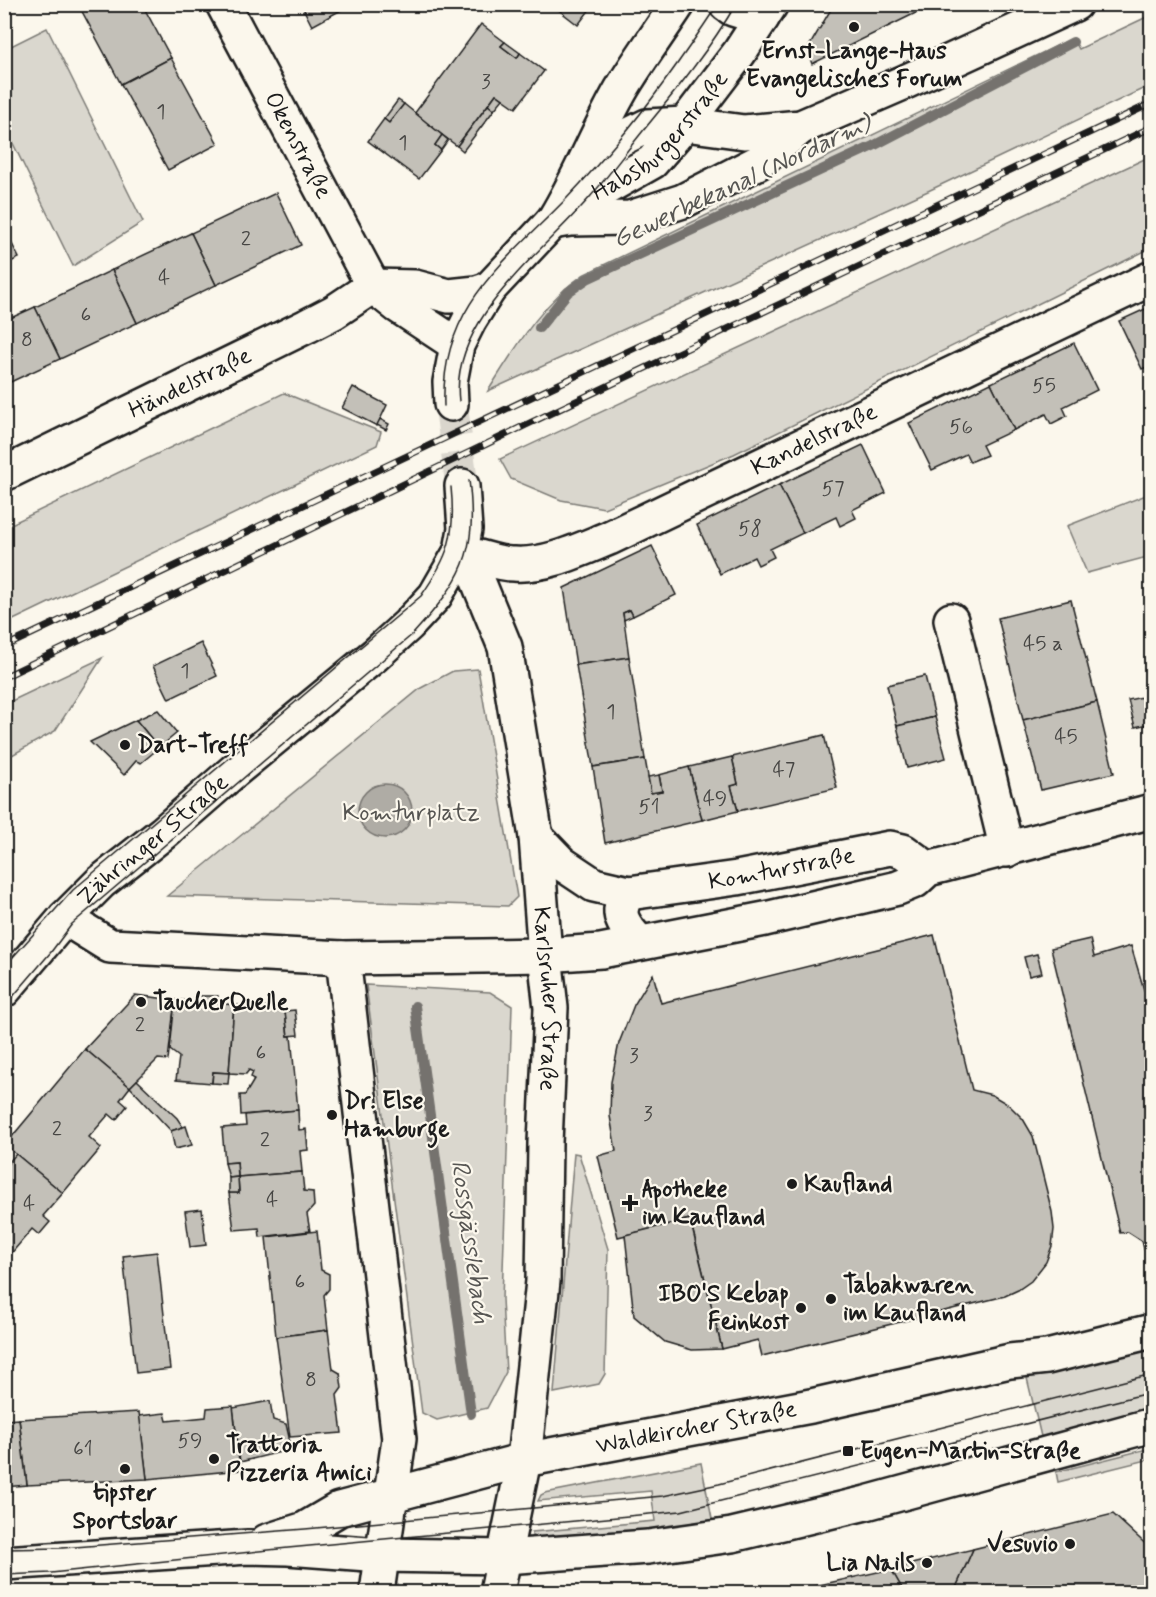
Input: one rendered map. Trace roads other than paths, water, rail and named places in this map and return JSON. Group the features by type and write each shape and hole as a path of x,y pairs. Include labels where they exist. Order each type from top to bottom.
{"main road":[{"name":"Okenstraße","path":"223,4 373,286 398,306 457,345"},
{"name":"Habsburgerstraße","path":"451,404 450,382 457,345 468,321 489,289 560,210 621,89 678,4"},
{"path":"726,4 733,9 766,11"},
{"path":"560,210 570,219 630,218 683,201 759,162 801,127 1075,4"},
{"name":"Habsburgerstraße","path":"560,210 590,197 652,162 685,124 739,53 766,11"},
{"path":"685,124 744,132 801,127"},
{"name":"Kandelstraße","path":"464,552 512,564 522,564 550,560 609,538 1152,278"},
{"path":"373,286 415,287 449,296 477,293 489,289"},
{"name":"Händelstraße","path":"4,474 307,326 373,286"},
{"path":"462,486 464,552"},
{"name":"Karlsruher Straße","path":"464,552 505,647 536,837 551,1008 545,1143 543,1281 524,1460 498,1593"},
{"name":"Zähringer Straße","path":"4,990 65,918 101,882 163,833 408,625 435,596 464,552"},
{"path":"951,620 1007,850"},
{"name":"Komturstraße","path":"545,955 601,951 731,926 898,888 915,881 928,869 1152,812"},
{"name":"Komturstraße","path":"536,837 561,863 594,885 628,893 737,878 890,848 903,851 928,869"},
{"path":"628,893 620,909 623,924 640,943"},
{"path":"65,918 110,946 343,958 545,955"},
{"path":"343,958 399,1439 376,1593"},
{"name":"Waldkircher Straße","path":"248,1547 305,1529 339,1509 524,1460 811,1406 1010,1361 1047,1357 1152,1331"},
{"name":"Waldkircher Straße","path":"4,1563 248,1547 381,1555 504,1557 648,1547 732,1535 866,1503 1152,1425"}],"waterway":[{"name":"Gewerbekanal (Nordarm)","path":"539,328 568,292 587,279 873,146 1073,42"},
{"name":"Rossgässlebach","path":"415,1006 471,1414"}],"tunnel":[{"path":"451,404 462,486"}],"tram line":[{"path":"444,406 446,371 453,340 465,313 480,289 499,266 580,184 632,125 718,4"},
{"path":"459,401 460,371 469,343 484,315 525,264 605,179 694,66 736,4"},
{"path":"4,1007 72,924 413,634 430,615 455,581 468,547 471,528 469,480"},
{"path":"4,967 73,890 421,596 438,569 448,545 452,519 451,487"},
{"path":"4,1549 62,1548 305,1529 663,1496 719,1484 1152,1374"},
{"path":"4,1575 51,1573 681,1511 1152,1392"}],"railway":[{"path":"4,647 1152,103"},
{"path":"4,677 530,423 1152,127"}],"place":[{"name":"Ernst-Lange-Haus Evangelisches Forum","path":"854,27"},
{"name":"Dart-Treff","path":"125,745"},
{"name":"TaucherQuelle","path":"141,1002"},
{"name":"Dr. Else Hamburge","path":"332,1115"},
{"name":"Kaufland","path":"792,1184"},
{"name":"Apotheke im Kaufland","path":"630,1203"},
{"name":"Tabakwaren im Kaufland","path":"831,1299"},
{"name":"IBO'S Kebap Feinkost","path":"801,1308"},
{"name":"Eugen-Martin-Straße","path":"848,1451"},
{"name":"Trattoria Pizzeria Amici","path":"214,1459"},
{"name":"tipster Sportsbar","path":"125,1469"},
{"name":"Vesuvio","path":"1070,1544"},
{"name":"Lia Nails","path":"927,1563"}],"park label":[{"name":"Komturplatz","path":"411,813"}]}
